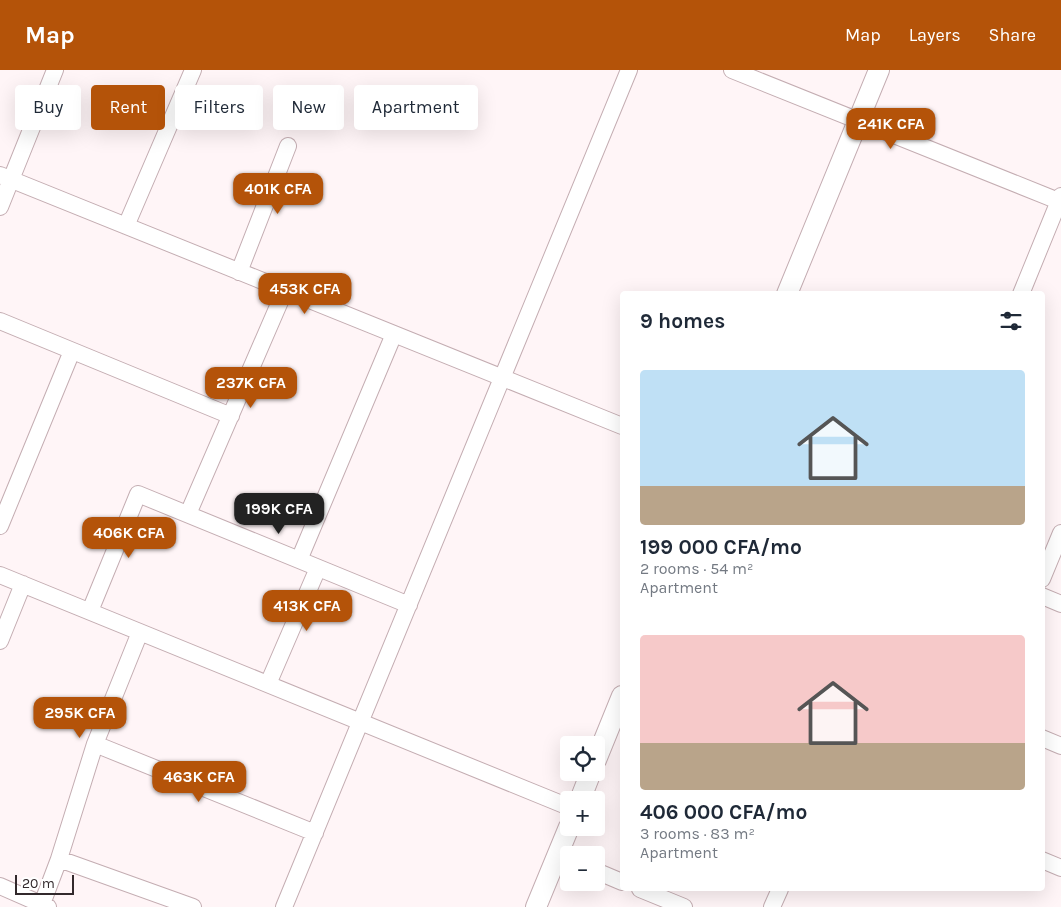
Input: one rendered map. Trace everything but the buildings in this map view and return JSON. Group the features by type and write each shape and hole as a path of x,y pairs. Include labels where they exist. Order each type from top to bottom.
{"street":[{"path":"0,206 5,178 55,70"},
{"path":"126,226 193,70"},
{"path":"284,907 629,70"},
{"path":"732,70 1060,200 1022,291"},
{"path":"788,291 879,70"},
{"path":"238,272 288,146"},
{"path":"5,178 620,425"},
{"path":"188,514 285,290"},
{"path":"0,321 231,416"},
{"path":"299,560 394,334"},
{"path":"0,526 72,351"},
{"path":"90,611 138,494 409,605"},
{"path":"1045,572 1061,533"},
{"path":"268,684 318,568"},
{"path":"0,575 560,803"},
{"path":"0,641 23,584"},
{"path":"1045,597 1061,604"},
{"path":"0,886 45,906 95,744 140,632"},
{"path":"605,738 620,701"},
{"path":"1045,739 1061,746"},
{"path":"95,744 315,833"},
{"path":"59,859 154,900 193,907"},
{"path":"1045,861 1061,868"},
{"path":"536,907 560,863"},
{"path":"605,875 620,881"},
{"path":"645,891 684,907"},
{"path":"772,907 779,891"}]}
